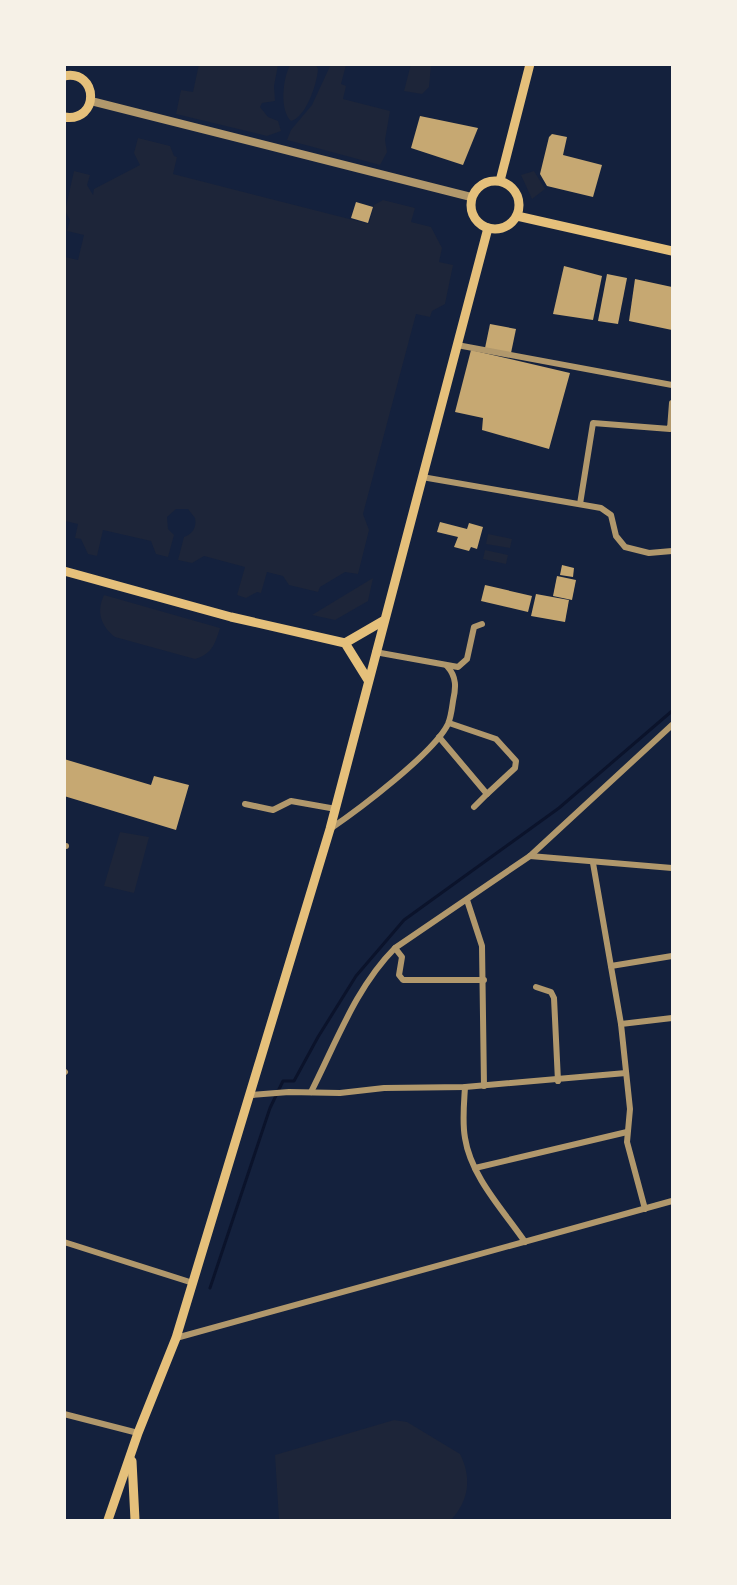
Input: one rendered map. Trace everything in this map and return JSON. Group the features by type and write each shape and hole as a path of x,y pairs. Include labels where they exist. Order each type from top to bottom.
{"main road":[{"path":"64,117 79,116 87,110 91,101 88,84 69,76 76,64"},
{"path":"500,181 530,64"},
{"path":"500,181 516,192 519,204 517,216 507,226 488,228 481,225 471,213 471,197 486,182 500,181"},
{"path":"517,216 672,251"},
{"path":"108,1521 138,1433 176,1338 252,1095 336,809 383,621 488,228"},
{"path":"64,571 231,617 345,643 383,621"},
{"path":"345,643 368,680"},
{"path":"132,1456 135,1521"}],"street":[{"path":"91,101 471,197"},
{"path":"457,345 672,385"},
{"path":"580,504 593,423 670,429 672,403"},
{"path":"422,477 580,504 608,511 619,542 624,547 649,553 672,551"},
{"path":"375,652 458,667 467,659 474,627 482,624"},
{"path":"330,829 384,788 439,737 449,723 456,683 447,666"},
{"path":"449,723 496,739 516,761 515,768 474,807"},
{"path":"311,1092 369,979 395,948 530,856 672,725"},
{"path":"439,737 487,794"},
{"path":"245,804 273,810 291,801 336,809"},
{"path":"530,856 672,868"},
{"path":"593,863 621,1024 630,1109 627,1132 630,1159 645,1209"},
{"path":"467,900 483,946 484,1086"},
{"path":"395,948 402,957 399,975 403,980 484,981"},
{"path":"612,966 672,956"},
{"path":"536,987 550,992 554,998 558,1081"},
{"path":"621,1024 672,1018"},
{"path":"252,1095 289,1092 340,1093 384,1088 484,1086 626,1073"},
{"path":"465,1087 465,1137 475,1168 525,1242"},
{"path":"475,1168 627,1132"},
{"path":"176,1338 672,1202"},
{"path":"64,1242 193,1283"},
{"path":"64,1414 138,1433"}],"shaded area":[{"path":"199,64 278,65 274,86 275,101 262,103 260,107 268,117 278,121 281,131 267,136 176,114 181,90 193,92"},
{"path":"331,64 346,65 341,84 346,86 343,99 390,111 385,140 387,152 380,165 287,140 291,130 312,105"},
{"path":"411,64 431,65 429,87 422,94 404,91"},
{"path":"290,65 316,65 318,69 313,91 306,107 291,121 287,116 283,94"},
{"path":"138,138 170,146 174,156 177,157 173,174 369,224 374,205 383,200 415,208 411,222 431,227 442,248 439,262 453,265 445,304 432,311 430,317 416,314 363,514 369,530 358,574 345,572 320,587 318,592 289,585 283,576 267,572 261,593 257,592 246,598 237,595 245,567 204,556 192,563 178,560 184,537 195,528 195,518 188,509 176,509 167,517 168,529 174,535 168,557 156,554 151,541 103,530 97,556 88,554 81,539 75,538 78,524 65,521 65,257 78,260 84,235 67,231 70,220 65,211 74,171 90,175 87,185 93,195 94,189 140,165 134,153"},
{"path":"534,171 545,189 532,199 521,175"},
{"path":"488,534 512,539 510,548 486,544"},
{"path":"485,550 508,555 506,564 483,559"},
{"path":"373,578 368,601 335,620 312,615"},
{"path":"104,595 220,628 212,648 195,659 115,637 106,628 101,618 100,607"},
{"path":"120,832 149,837 134,893 104,886"},
{"path":"394,1420 407,1422 460,1454 466,1472 467,1488 462,1505 451,1520 279,1520 275,1455"}],"building":[{"path":"420,116 478,128 463,165 411,148"},
{"path":"552,134 567,137 563,155 602,165 593,197 547,186 540,174 549,137"},
{"path":"356,202 373,207 368,223 351,218"},
{"path":"564,266 602,276 593,320 553,314"},
{"path":"607,274 627,278 618,324 598,321"},
{"path":"635,279 672,287 672,330 629,321"},
{"path":"490,324 516,329 511,353 485,348"},
{"path":"471,350 570,373 549,449 482,430 483,418 455,412"},
{"path":"440,522 467,529 469,523 483,527 477,549 471,547 469,551 454,547 458,537 437,532"},
{"path":"562,565 574,568 573,577 560,575"},
{"path":"557,576 576,580 572,600 553,596"},
{"path":"485,585 532,596 528,612 481,601"},
{"path":"536,594 569,600 565,622 531,616"},
{"path":"64,759 151,785 154,776 189,785 176,830 64,796"}],"waterway":[{"path":"210,1288 270,1108 283,1081 294,1081 356,976 404,920 559,808 672,711"}]}
